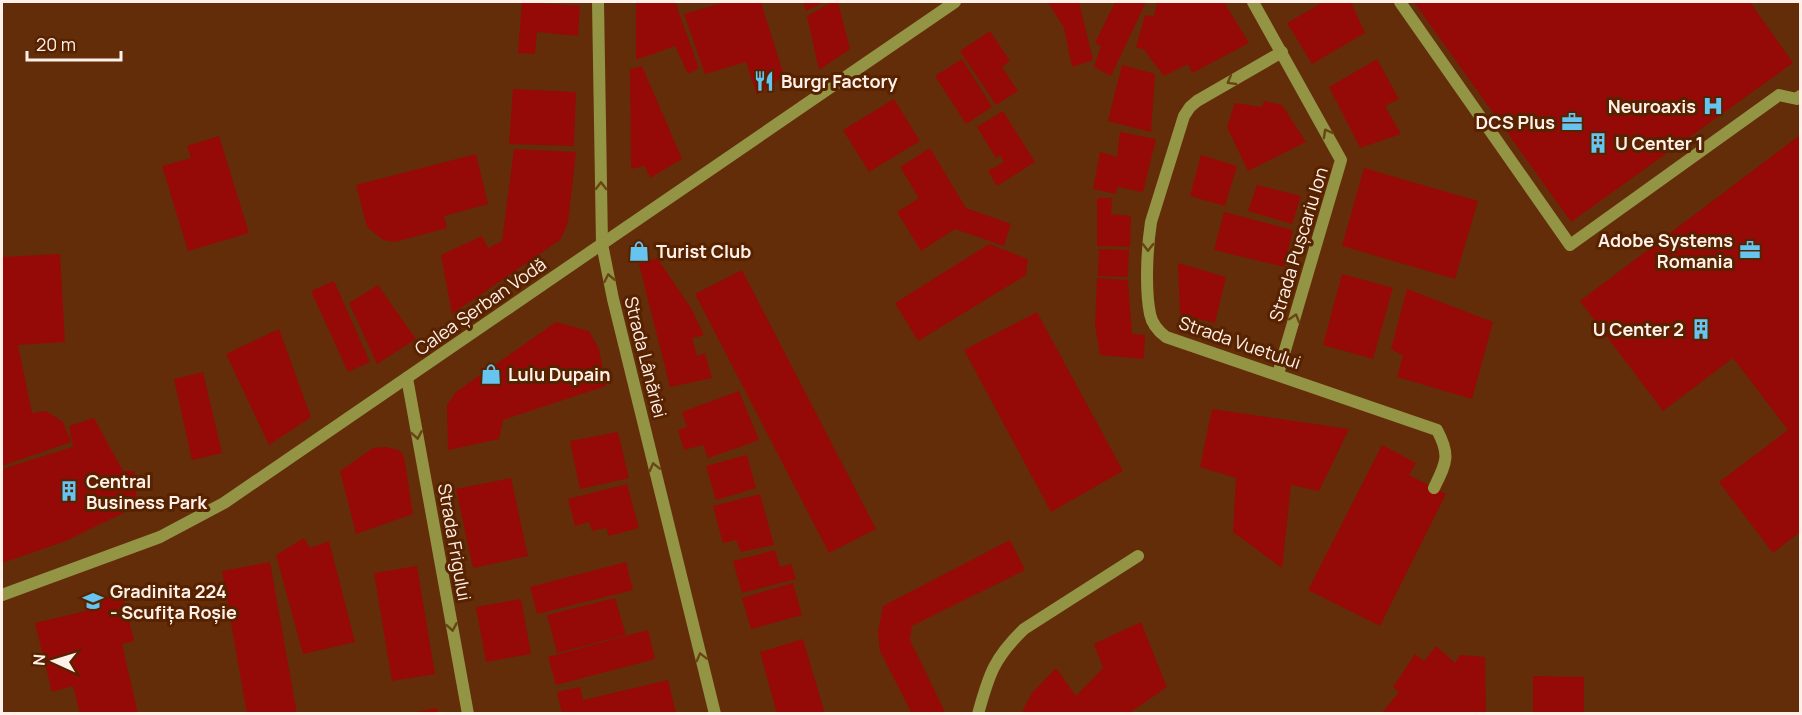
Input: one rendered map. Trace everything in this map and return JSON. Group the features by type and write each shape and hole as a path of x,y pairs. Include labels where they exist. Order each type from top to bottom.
{"street":[{"name":"Strada Lânăriei","path":"598,2 602,244 613,299 714,714"},
{"name":"Calea Șerban Vodă","path":"2,595 123,552 194,521 407,378 955,2"},
{"name":"Strada Pușcariu Ion","path":"1253,2 1341,160 1278,374"},
{"path":"1400,2 1570,246 1779,96 1797,99 1800,96"},
{"name":"Strada Vuetului","path":"1282,52 1190,107 1181,127 1148,238 1150,314 1159,332 1166,337 1437,430 1445,445 1447,458 1434,488"},
{"name":"Strada Frigului","path":"407,378 468,714"},
{"path":"978,714 990,672 1009,644 1024,629 1138,556"}],"building":[{"path":"522,2 580,6 578,36 537,32 535,54 518,53"},
{"path":"636,2 675,2 699,68 688,74 675,46 636,60"},
{"path":"725,2 761,2 784,76 757,95 746,62 705,74 684,14"},
{"path":"803,2 824,2 806,11"},
{"path":"832,2 838,2 850,49 819,70 807,16"},
{"path":"1048,2 1079,2 1093,60 1072,67 1064,28"},
{"path":"1115,2 1146,2 1111,76 1094,67 1101,46 1095,43"},
{"path":"1157,2 1224,2 1249,43 1192,73 1188,64 1164,76 1144,50 1136,47 1145,15 1154,16"},
{"path":"1323,2 1351,2 1365,33 1312,64 1287,23"},
{"name":"U Center 1","path":"1414,2 1750,2 1793,63 1571,222"},
{"path":"990,31 1010,61 1002,67 1018,91 996,105 960,51"},
{"path":"962,59 992,107 966,124 935,76"},
{"path":"1377,59 1399,99 1385,106 1401,134 1360,148 1329,87"},
{"path":"1122,65 1155,74 1151,132 1108,121"},
{"path":"642,66 682,159 650,178 645,166 631,169 630,69"},
{"path":"513,89 576,92 574,146 509,144"},
{"path":"894,99 920,141 869,172 843,130"},
{"path":"1264,101 1282,105 1306,142 1248,171 1227,127 1235,103 1262,107"},
{"path":"1003,111 1035,162 997,186 988,171 1004,162 1000,155 996,158 977,127"},
{"path":"1120,132 1156,139 1143,192 1117,187 1116,194 1093,189 1100,152 1117,157"},
{"name":"U Center 2","path":"1800,135 1800,532 1773,553 1719,482 1788,430 1733,358 1663,411 1580,301"},
{"path":"219,136 249,233 188,251 162,166 191,158 187,146"},
{"path":"930,148 966,208 1011,224 1004,246 955,229 921,251 897,212 919,198 900,167"},
{"path":"514,149 576,152 568,223 560,240 452,314 441,255 482,236 488,248 502,241"},
{"path":"476,154 488,204 444,216 447,228 395,242 383,240 367,227 356,185"},
{"path":"1201,155 1237,166 1225,206 1190,196"},
{"path":"1364,168 1478,201 1455,279 1342,246"},
{"path":"1257,185 1301,196 1292,224 1248,211"},
{"path":"1097,198 1112,198 1111,214 1131,216 1130,247 1097,246"},
{"path":"1224,212 1293,230 1284,267 1214,250"},
{"path":"989,244 1028,259 1026,275 918,341 895,303"},
{"path":"1099,249 1129,250 1128,277 1098,276"},
{"name":"Central Business Park","path":"60,254 65,342 18,345 32,413 46,411 63,422 71,442 2,466 2,257"},
{"path":"657,258 691,308 704,335 692,338 697,356 705,353 712,378 670,387 639,264"},
{"path":"1178,263 1226,277 1215,323 1180,314"},
{"path":"742,270 876,529 829,553 695,294"},
{"path":"1342,274 1393,288 1373,359 1323,345"},
{"path":"1097,278 1128,280 1132,334 1145,335 1144,359 1100,355 1095,325"},
{"path":"334,281 370,362 348,372 311,291"},
{"path":"378,285 416,339 377,364 349,303"},
{"path":"1407,289 1493,322 1472,399 1397,377 1403,356 1391,349"},
{"path":"1037,312 1123,471 1051,512 964,350"},
{"path":"556,322 589,331 599,349 606,386 503,420 499,439 448,450 447,405 456,392"},
{"path":"279,329 311,417 269,445 226,354"},
{"path":"203,372 222,453 192,460 174,379"},
{"path":"739,391 759,440 708,458 703,445 684,450 678,430 687,427 682,412"},
{"path":"1212,409 1349,429 1319,491 1291,485 1282,568 1233,532 1236,478 1200,467"},
{"name":"Central Business Park","path":"94,418 123,471 134,471 137,483 136,499 127,511 66,541 2,563 2,469 73,447 69,426"},
{"path":"618,432 629,478 580,489 570,441"},
{"path":"1382,445 1416,463 1409,475 1446,494 1380,626 1308,590"},
{"path":"385,447 399,450 404,456 413,514 356,534 340,471 373,448"},
{"path":"747,455 756,488 716,500 706,466"},
{"path":"511,478 528,556 473,568 456,489"},
{"path":"627,484 639,528 609,536 606,528 592,531 589,522 575,526 568,499"},
{"path":"760,494 774,545 741,552 736,540 723,543 713,506"},
{"path":"304,538 310,548 329,541 355,642 303,654 276,555"},
{"path":"1010,540 1025,570 912,626 910,640 946,714 912,714 880,651 878,632 883,606"},
{"path":"775,550 780,567 791,564 796,579 742,593 733,561"},
{"path":"270,562 297,714 247,714 222,571"},
{"path":"626,562 633,590 537,614 530,587"},
{"path":"417,566 435,674 392,681 374,573"},
{"path":"793,583 802,615 751,629 742,598"},
{"path":"122,592 134,641 122,644 138,714 80,714 73,686 52,692 35,623 86,611 84,601"},
{"path":"615,598 626,635 557,653 547,615"},
{"path":"521,599 531,654 486,662 476,607"},
{"path":"1141,622 1167,687 1128,714 1021,714 1032,693 1056,668 1076,696 1103,668 1094,644"},
{"path":"648,630 655,659 556,685 548,657"},
{"path":"803,639 825,714 777,714 760,652"},
{"path":"1436,646 1455,663 1460,655 1485,657 1486,714 1381,714 1399,692 1393,687 1415,654 1424,661"},
{"path":"1533,676 1584,677 1584,714 1533,714"},
{"path":"668,680 676,713 672,714 562,714 557,692 580,687 583,700"},
{"path":"437,708 439,714 415,714 415,712"}],"place":[{"name":"Burgr Factory","path":"764,81"},
{"name":"Neuroaxis","path":"1713,106"},
{"name":"DCS Plus","path":"1572,122"},
{"name":"U Center 1","path":"1598,143"},
{"name":"Adobe Systems Romania","path":"1750,250"},
{"name":"Turist Club","path":"639,251"},
{"name":"U Center 2","path":"1701,329"},
{"name":"Lulu Dupain","path":"491,374"},
{"name":"Central Business Park","path":"69,491"},
{"name":"Gradinita 224 - Scufița Roșie","path":"93,601"}]}
